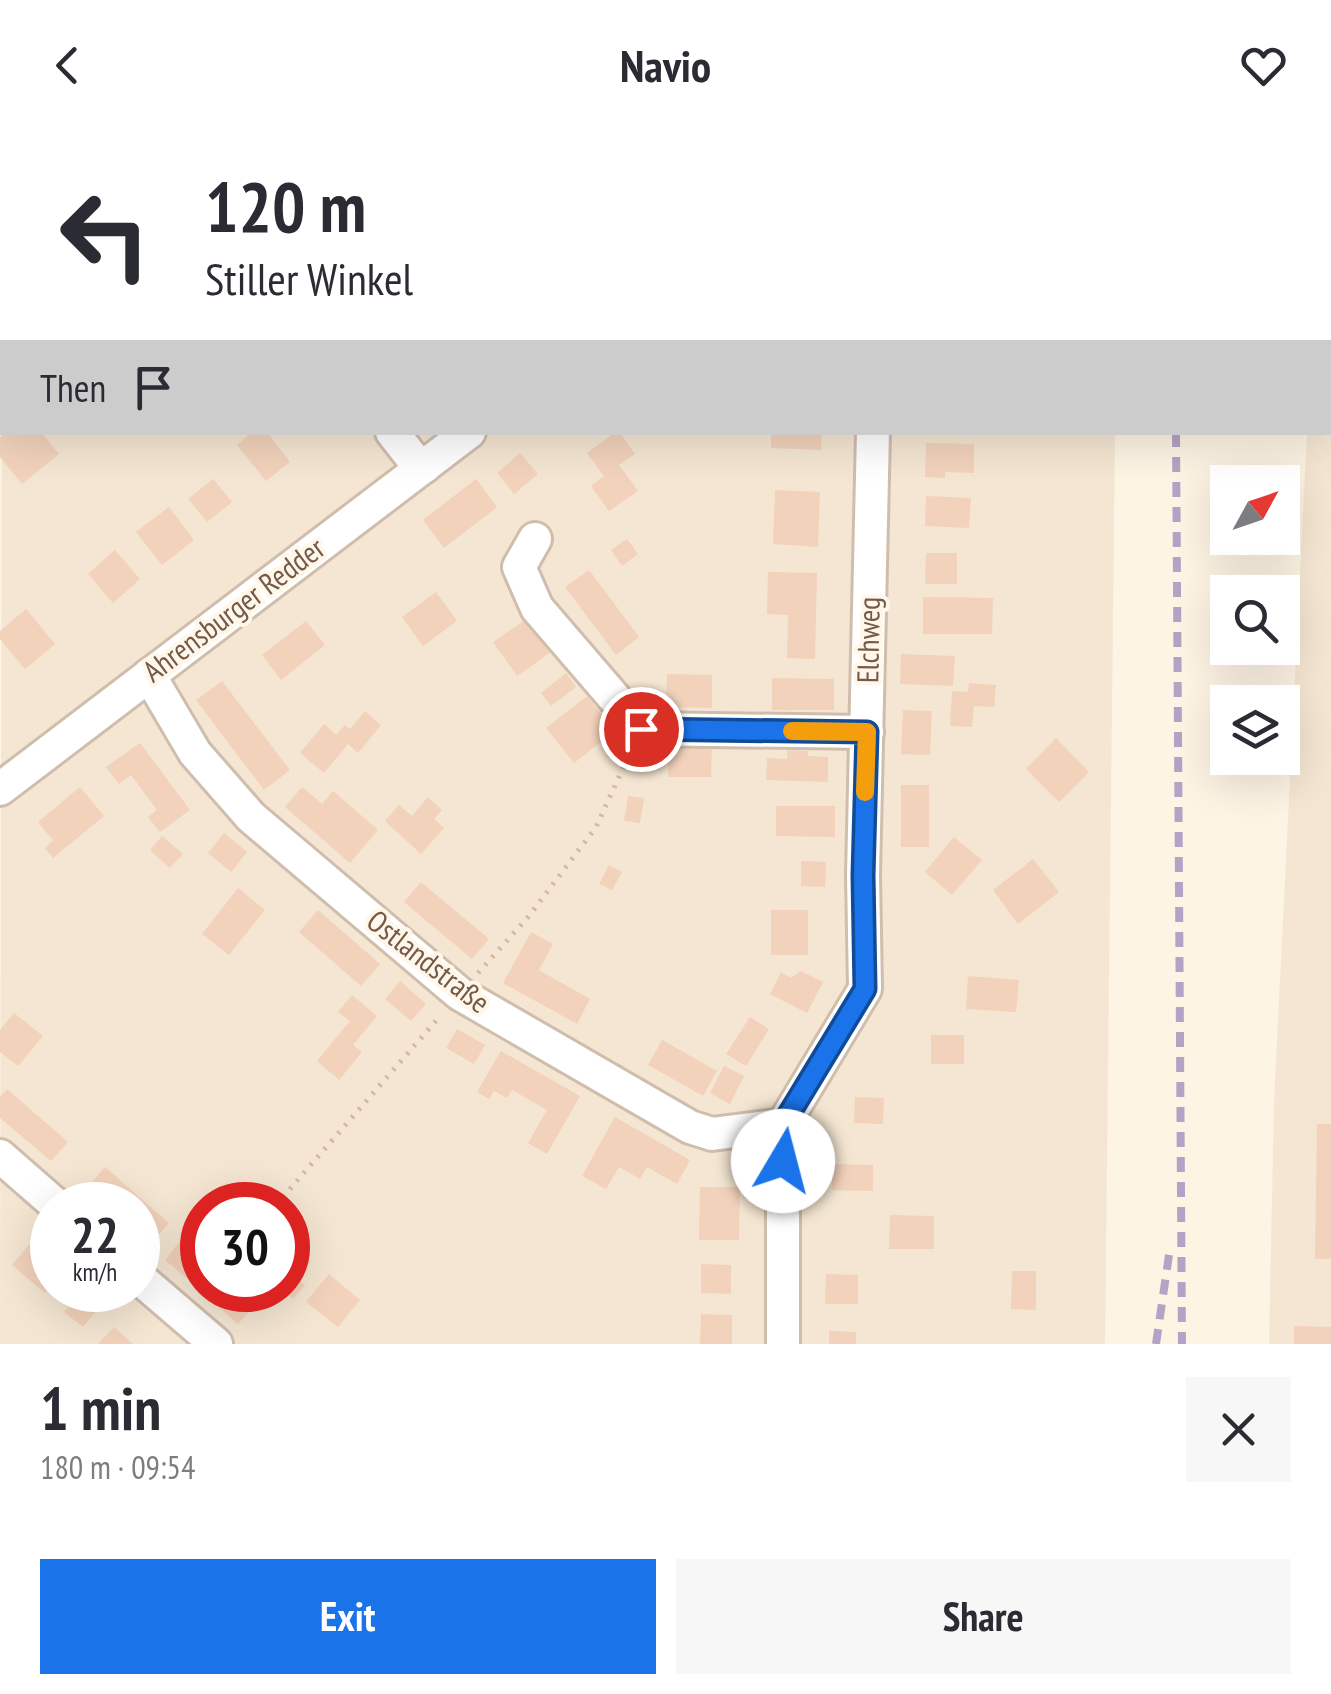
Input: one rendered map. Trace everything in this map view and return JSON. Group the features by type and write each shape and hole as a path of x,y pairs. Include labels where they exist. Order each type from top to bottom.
{"street":[{"path":"394,435 414,460 424,466"},
{"name":"Ahrensburger Redder","path":"0,789 465,435"},
{"name":"Elchweg","path":"783,1124 865,989 863,875 873,435"},
{"path":"535,539 519,567 536,608 641,729 867,732"},
{"name":"Ostlandstraße","path":"148,675 195,753 251,817 460,994 690,1126 712,1134 783,1124"},
{"path":"782,1344 783,1124"},
{"path":"0,1156 30,1182"},
{"path":"160,1296 216,1344"}],"path":[{"path":"296,1182 528,916 596,827 641,729"}],"shaded area":[{"path":"2,435 1115,435 1105,1344 0,1344"},
{"path":"1307,435 1331,435 1331,1344 1269,1344 1274,1102 1290,775 1300,775 1300,685 1295,685 1296,665 1300,665"}],"building":[{"path":"43,435 59,454 22,484 0,457 0,437"},
{"path":"249,435 269,435 290,462 266,481 237,445"},
{"path":"612,435 621,435 635,454 619,465 638,491 609,511 591,486 604,476 587,453"},
{"path":"771,435 822,435 821,450 771,448"},
{"path":"926,443 974,444 974,473 945,472 945,478 925,477"},
{"path":"520,453 538,474 514,494 497,473"},
{"path":"213,479 232,502 207,522 188,499"},
{"path":"476,479 497,507 444,548 423,520"},
{"path":"775,490 820,492 818,547 773,544"},
{"path":"926,496 971,498 969,528 925,526"},
{"path":"169,507 194,540 162,565 136,532"},
{"path":"627,539 638,554 622,566 611,550"},
{"path":"115,550 140,579 113,603 88,574"},
{"path":"926,553 957,553 957,584 925,584"},
{"path":"589,570 639,637 616,655 565,587"},
{"path":"768,572 817,573 815,659 787,658 788,615 767,614"},
{"path":"436,592 457,621 423,646 402,617"},
{"path":"923,597 993,598 992,634 923,634"},
{"path":"26,609 55,644 25,669 0,639 0,631"},
{"path":"528,618 551,652 517,676 493,642"},
{"path":"306,621 325,645 281,680 262,655"},
{"path":"901,654 955,656 953,686 900,684"},
{"path":"566,673 576,687 551,706 541,693"},
{"path":"667,674 712,675 712,708 666,707"},
{"path":"772,678 834,679 834,710 772,710"},
{"path":"222,681 290,770 264,790 196,700"},
{"path":"969,683 996,685 994,707 974,706 972,727 950,726 952,691 968,692"},
{"path":"587,696 615,731 574,763 546,728"},
{"path":"903,710 932,711 930,755 901,754"},
{"path":"365,711 381,725 358,753 348,744 324,773 300,753 324,724 336,735 345,725 350,729"},
{"path":"1056,738 1089,772 1059,802 1026,769"},
{"path":"140,743 190,810 160,832 148,817 157,810 131,775 119,784 106,767"},
{"path":"668,745 712,746 711,777 668,777"},
{"path":"787,750 828,757 828,782 766,780 767,758 787,759"},
{"path":"901,785 929,785 929,847 901,847"},
{"path":"80,787 104,816 53,858 45,848 53,840 38,822"},
{"path":"302,787 322,804 333,791 378,830 350,863 285,807"},
{"path":"628,796 644,798 640,823 624,821"},
{"path":"428,797 442,810 434,819 444,828 421,854 385,821 399,805 412,816"},
{"path":"776,806 835,806 835,837 776,836"},
{"path":"224,833 247,852 231,872 208,853"},
{"path":"162,836 183,854 170,868 150,850"},
{"path":"954,837 982,860 952,895 925,872"},
{"path":"1033,859 1059,892 1018,924 993,890"},
{"path":"801,861 826,862 825,887 801,886"},
{"path":"609,865 622,872 612,890 599,884"},
{"path":"421,882 489,939 472,959 404,902"},
{"path":"238,888 265,910 229,955 202,934"},
{"path":"318,910 380,964 361,986 299,932"},
{"path":"771,910 808,910 808,955 771,955"},
{"path":"531,932 553,944 539,970 590,999 577,1024 503,983"},
{"path":"801,971 823,982 807,1013 770,994 781,972 791,978"},
{"path":"968,976 1019,980 1016,1012 966,1009"},
{"path":"400,981 426,1004 411,1021 385,999"},
{"path":"352,995 377,1016 353,1045 362,1052 339,1080 317,1061 350,1021 338,1012"},
{"path":"14,1013 43,1036 18,1066 0,1052 0,1030"},
{"path":"750,1017 769,1029 746,1066 726,1054"},
{"path":"457,1029 485,1045 474,1064 446,1048"},
{"path":"931,1035 964,1035 964,1064 931,1064"},
{"path":"662,1040 717,1071 703,1096 648,1065"},
{"path":"501,1051 580,1096 547,1154 528,1143 547,1110 512,1090 507,1098 494,1091 489,1099 477,1092"},
{"path":"724,1066 744,1076 730,1104 710,1093"},
{"path":"7,1089 68,1142 51,1161 0,1118 0,1097"},
{"path":"855,1097 884,1098 883,1124 854,1123"},
{"path":"615,1117 690,1160 677,1184 647,1167 640,1179 619,1167 606,1189 582,1176"},
{"path":"1317,1124 1331,1124 1331,1259 1315,1259"},
{"path":"832,1164 873,1165 873,1191 832,1190"},
{"path":"105,1167 122,1182 92,1182"},
{"path":"700,1187 740,1187 739,1240 699,1240"},
{"path":"160,1215 169,1223 160,1233"},
{"path":"890,1215 934,1216 934,1249 889,1249"},
{"path":"180,1241 180,1273 165,1260"},
{"path":"30,1244 30,1280 12,1265"},
{"path":"701,1264 731,1265 731,1294 701,1293"},
{"path":"1012,1271 1036,1271 1036,1310 1011,1309"},
{"path":"329,1274 360,1300 338,1327 310,1305 310,1297"},
{"path":"826,1274 858,1275 858,1304 825,1304"},
{"path":"64,1312 95,1312 83,1327"},
{"path":"224,1312 249,1312 238,1324"},
{"path":"701,1314 732,1315 732,1344 700,1344"},
{"path":"1294,1326 1331,1327 1331,1344 1294,1344"},
{"path":"114,1327 133,1344 98,1344"},
{"path":"829,1331 856,1332 856,1344 829,1344"}],"railway":[{"path":"1176,435 1182,1344"},
{"path":"1156,1344 1170,1248"}],"slow traffic":[{"path":"792,731 867,732 865,792"}],"route":[{"path":"641,729 867,732 865,989 783,1124 783,1161"}]}
